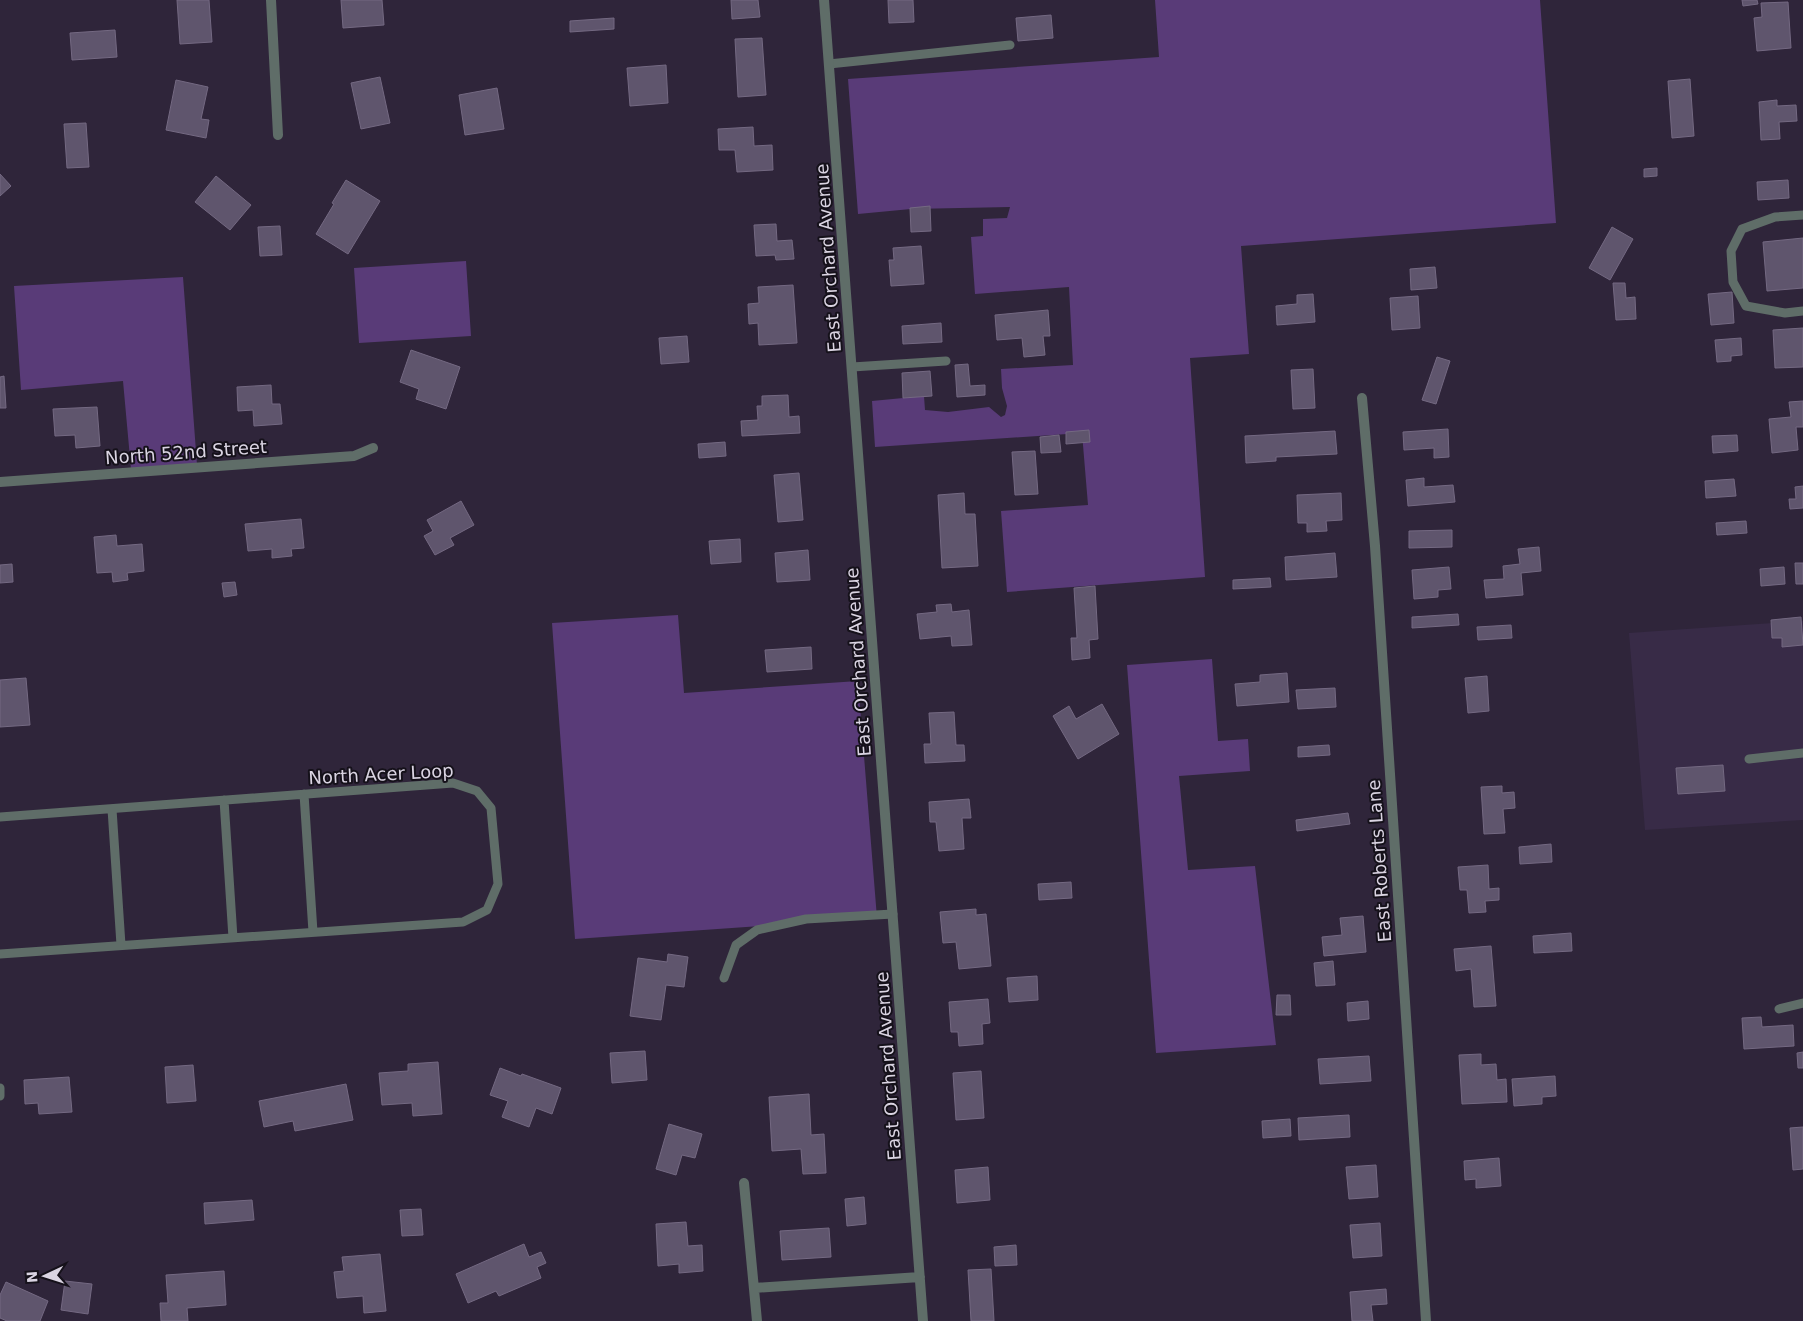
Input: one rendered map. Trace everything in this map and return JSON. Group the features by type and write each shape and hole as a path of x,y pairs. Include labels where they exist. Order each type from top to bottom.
{"street":[{"path":"271,0 278,135"},
{"name":"East Orchard Avenue","path":"824,0 923,1321"},
{"name":"East Roberts Lane","path":"1362,398 1376,556 1426,1321"},
{"name":"North 52nd Street","path":"0,482 354,456 373,448"},
{"path":"744,1183 757,1321"},
{"path":"754,1288 920,1277"}],"lane":[{"path":"829,64 1010,45"},
{"path":"1803,215 1775,217 1742,229 1731,251 1733,282 1746,306 1785,313 1803,311"},
{"path":"852,367 946,362"},
{"path":"1749,759 1803,753"},
{"name":"North Acer Loop","path":"0,817 453,783 477,791 491,808 498,884 487,910 463,922 0,954"},
{"path":"304,794 313,932"},
{"path":"224,800 233,938"},
{"path":"112,809 121,946"},
{"path":"724,978 736,945 756,930 806,919 893,914"},
{"path":"1779,1009 1803,1003"},
{"path":"0,1088 0,1096"}],"shaded area":[{"path":"1155,0 1540,0 1556,223 1241,246 1249,354 1190,358 1205,577 1007,592 1001,511 1088,505 1082,433 875,447 872,401 924,396 925,410 948,412 989,407 1001,417 1005,415 1007,406 1002,388 1001,369 1073,365 1069,287 975,294 971,237 983,236 983,219 1007,218 1010,207 911,209 858,214 848,79 1159,57"},
{"path":"466,261 471,336 359,343 354,268"},
{"path":"183,277 197,465 131,469 123,381 21,390 14,286"},
{"path":"678,615 684,693 858,681 877,918 575,939 552,623"},
{"path":"1803,621 1803,820 1645,830 1629,633"},
{"path":"1212,659 1218,741 1248,739 1250,771 1179,776 1188,870 1255,866 1276,1045 1156,1053 1127,665"}],"building":[{"path":"177,0 209,0 212,42 180,44"},
{"path":"341,0 382,0 384,25 343,28"},
{"path":"731,0 758,0 760,17 732,19"},
{"path":"888,0 913,0 914,22 889,23"},
{"path":"1742,0 1757,0 1758,4 1743,6"},
{"path":"1788,2 1791,48 1757,51 1754,18 1762,17 1761,3"},
{"path":"1051,15 1053,38 1018,41 1016,18"},
{"path":"614,18 614,29 570,32 570,21"},
{"path":"115,30 117,57 72,60 70,33"},
{"path":"762,38 766,95 738,97 735,39"},
{"path":"666,65 668,103 630,106 627,68"},
{"path":"380,77 390,123 361,129 351,83"},
{"path":"1690,79 1694,136 1672,138 1668,81"},
{"path":"176,80 208,87 201,119 209,120 206,138 166,130"},
{"path":"497,88 504,129 465,135 459,95"},
{"path":"1777,100 1777,106 1796,105 1797,121 1779,122 1780,139 1761,140 1759,102"},
{"path":"86,123 89,167 67,168 64,124"},
{"path":"753,127 754,146 772,145 773,170 737,172 735,150 719,150 718,129"},
{"path":"1657,168 1657,176 1644,177 1644,169"},
{"path":"0,174 11,186 0,196"},
{"path":"216,176 251,205 230,230 195,202"},
{"path":"346,180 380,201 348,254 316,234"},
{"path":"1788,180 1789,198 1758,200 1757,182"},
{"path":"930,206 931,231 911,232 910,208"},
{"path":"776,224 777,241 792,240 794,259 776,260 775,255 756,256 754,225"},
{"path":"280,226 282,255 260,256 258,227"},
{"path":"1612,227 1633,239 1610,280 1589,268"},
{"path":"1803,238 1803,288 1767,291 1763,242"},
{"path":"921,246 924,284 891,286 889,260 894,260 893,248"},
{"path":"1435,267 1437,288 1411,290 1410,269"},
{"path":"1613,283 1625,283 1626,298 1635,297 1636,319 1616,320"},
{"path":"793,285 797,343 759,345 758,323 749,324 748,304 759,303 758,287"},
{"path":"1732,292 1734,323 1711,325 1708,294"},
{"path":"1313,294 1315,322 1277,325 1276,306 1297,304 1297,295"},
{"path":"1418,296 1420,328 1392,330 1390,298"},
{"path":"1048,310 1050,336 1043,336 1045,355 1024,357 1022,338 997,340 995,315"},
{"path":"941,323 942,342 903,344 902,326"},
{"path":"1803,328 1803,367 1775,368 1773,330"},
{"path":"687,336 689,362 661,364 659,338"},
{"path":"1741,338 1742,355 1731,356 1731,361 1717,362 1715,340"},
{"path":"411,350 460,367 446,409 416,399 419,389 400,382"},
{"path":"1437,357 1450,361 1436,404 1422,400"},
{"path":"968,364 970,386 985,385 985,395 957,397 955,365"},
{"path":"1313,369 1315,408 1293,409 1291,370"},
{"path":"930,371 932,396 903,398 902,373"},
{"path":"4,376 6,408 0,408 0,377"},
{"path":"271,385 272,404 280,404 282,424 254,426 253,410 238,411 237,387"},
{"path":"788,395 789,417 799,416 800,433 742,436 741,421 758,420 757,406 762,406 762,396"},
{"path":"1803,401 1803,427 1796,427 1798,450 1772,453 1769,419 1791,417 1789,402"},
{"path":"97,407 100,446 76,448 75,435 55,436 53,409"},
{"path":"1448,429 1449,457 1434,458 1434,448 1404,450 1403,432"},
{"path":"1089,430 1090,442 1066,444 1066,432"},
{"path":"1335,431 1337,454 1276,457 1276,461 1246,463 1245,436"},
{"path":"1059,435 1061,452 1041,453 1040,437"},
{"path":"1737,435 1738,451 1713,453 1712,436"},
{"path":"725,442 726,456 699,458 698,444"},
{"path":"1035,451 1038,494 1015,495 1012,452"},
{"path":"799,473 803,520 778,522 774,475"},
{"path":"1424,478 1424,487 1453,485 1455,502 1408,506 1406,480"},
{"path":"1734,479 1736,496 1706,498 1705,481"},
{"path":"1803,486 1803,508 1790,509 1789,499 1796,499 1795,487"},
{"path":"964,493 965,514 975,514 978,566 942,568 938,495"},
{"path":"1341,493 1342,520 1326,521 1327,531 1307,532 1307,523 1298,523 1297,495"},
{"path":"461,501 474,525 450,538 454,545 435,555 424,536 433,531 427,520"},
{"path":"301,519 304,548 291,549 292,556 272,558 272,549 248,551 245,524"},
{"path":"1746,521 1747,533 1717,535 1716,523"},
{"path":"1452,530 1452,547 1409,548 1409,531"},
{"path":"116,535 117,546 142,544 144,571 127,573 128,580 113,582 112,572 97,573 94,537"},
{"path":"740,539 741,562 711,564 709,541"},
{"path":"1539,547 1541,571 1521,573 1523,595 1486,598 1484,580 1504,579 1503,566 1520,564 1518,549"},
{"path":"808,550 810,580 777,582 775,553"},
{"path":"1335,553 1337,577 1286,580 1285,557"},
{"path":"1795,563 1803,563 1803,584 1796,584"},
{"path":"12,564 13,582 0,583 0,565"},
{"path":"1449,567 1451,589 1438,590 1438,597 1414,599 1412,570"},
{"path":"1784,567 1785,584 1761,586 1760,569"},
{"path":"1270,578 1271,587 1233,589 1233,580"},
{"path":"235,582 237,595 224,597 222,583"},
{"path":"1095,586 1098,639 1089,640 1090,658 1072,660 1071,638 1077,638 1074,588"},
{"path":"951,604 952,612 969,610 972,645 952,646 951,636 920,639 917,614 937,612 936,605"},
{"path":"1458,614 1459,625 1412,628 1412,617"},
{"path":"1801,617 1803,645 1782,647 1782,638 1772,638 1771,620"},
{"path":"1511,625 1512,638 1478,640 1477,627"},
{"path":"811,647 812,669 767,672 765,650"},
{"path":"1287,673 1289,702 1237,706 1235,684 1260,682 1260,675"},
{"path":"1487,676 1489,711 1468,713 1465,678"},
{"path":"26,678 30,725 0,727 0,680"},
{"path":"1335,688 1336,707 1298,709 1296,690"},
{"path":"1102,704 1119,734 1078,759 1053,716 1069,706 1076,719"},
{"path":"954,712 956,745 964,745 965,761 925,763 924,744 931,744 929,713"},
{"path":"1329,745 1330,755 1298,757 1298,747"},
{"path":"1723,765 1725,791 1678,794 1676,768"},
{"path":"1502,786 1502,793 1514,792 1515,808 1503,809 1505,833 1484,834 1481,787"},
{"path":"969,799 971,818 962,818 964,849 939,851 936,822 930,822 929,802"},
{"path":"1348,813 1350,824 1297,831 1296,820"},
{"path":"1551,844 1552,862 1520,864 1519,847"},
{"path":"1488,865 1489,889 1499,888 1499,900 1485,901 1486,912 1469,913 1467,890 1460,890 1458,867"},
{"path":"1071,882 1072,898 1039,900 1038,884"},
{"path":"976,909 976,915 986,914 991,966 959,969 956,942 943,943 940,912"},
{"path":"1363,916 1366,952 1324,956 1322,937 1342,935 1340,918"},
{"path":"1571,933 1572,951 1534,953 1533,936"},
{"path":"1491,946 1496,1006 1474,1007 1471,969 1456,971 1454,949"},
{"path":"668,954 688,957 684,987 666,985 661,1020 630,1016 638,958 667,962"},
{"path":"1333,961 1335,985 1316,986 1314,963"},
{"path":"1037,976 1038,1000 1009,1002 1007,978"},
{"path":"1277,995 1290,995 1291,1015 1276,1015"},
{"path":"988,999 990,1023 982,1024 983,1044 959,1046 958,1032 951,1032 949,1002"},
{"path":"1368,1001 1369,1019 1348,1021 1347,1003"},
{"path":"1761,1017 1762,1027 1793,1025 1794,1046 1744,1049 1742,1018"},
{"path":"645,1051 647,1080 612,1083 610,1053"},
{"path":"1803,1052 1803,1068 1798,1068 1797,1053"},
{"path":"1481,1054 1481,1065 1496,1064 1497,1080 1506,1079 1507,1102 1462,1104 1459,1055"},
{"path":"1369,1056 1371,1081 1320,1084 1318,1059"},
{"path":"438,1062 442,1114 413,1116 412,1103 382,1105 379,1073 408,1071 408,1064"},
{"path":"193,1065 196,1101 167,1103 165,1067"},
{"path":"500,1068 561,1088 552,1114 536,1108 529,1127 502,1117 508,1101 490,1095"},
{"path":"981,1071 984,1118 956,1120 953,1073"},
{"path":"1555,1076 1556,1096 1542,1097 1542,1104 1514,1106 1512,1079"},
{"path":"69,1077 72,1112 39,1114 38,1103 25,1104 24,1080"},
{"path":"346,1084 353,1120 295,1131 293,1121 264,1127 259,1101"},
{"path":"809,1094 811,1135 824,1134 826,1173 803,1174 801,1149 772,1151 769,1097"},
{"path":"1349,1115 1350,1137 1299,1140 1298,1118"},
{"path":"1290,1119 1291,1136 1263,1138 1262,1121"},
{"path":"669,1124 702,1134 695,1158 682,1155 676,1175 656,1169"},
{"path":"1803,1127 1803,1169 1793,1170 1790,1128"},
{"path":"1499,1158 1501,1186 1476,1188 1476,1179 1465,1180 1464,1161"},
{"path":"1376,1165 1378,1197 1349,1199 1346,1167"},
{"path":"988,1167 990,1200 957,1203 955,1170"},
{"path":"864,1197 866,1224 847,1226 845,1199"},
{"path":"252,1200 254,1220 205,1224 204,1203"},
{"path":"421,1209 423,1235 402,1236 400,1210"},
{"path":"686,1222 688,1246 702,1245 703,1271 679,1273 679,1264 658,1266 656,1224"},
{"path":"1380,1223 1382,1256 1353,1258 1350,1225"},
{"path":"829,1228 831,1257 782,1260 780,1231"},
{"path":"524,1244 529,1257 541,1252 546,1263 537,1267 541,1278 499,1296 496,1291 468,1303 456,1274"},
{"path":"1016,1245 1017,1265 995,1266 994,1247"},
{"path":"380,1254 386,1311 364,1313 363,1296 337,1298 334,1272 344,1271 342,1257"},
{"path":"991,1269 994,1321 971,1321 968,1270"},
{"path":"224,1271 226,1305 187,1308 188,1321 161,1321 160,1303 168,1303 166,1275"},
{"path":"65,1281 92,1284 88,1314 61,1310"},
{"path":"6,1282 48,1301 40,1321 7,1321 0,1318 0,1295"},
{"path":"1386,1289 1387,1304 1371,1305 1373,1321 1352,1321 1350,1292"}]}
